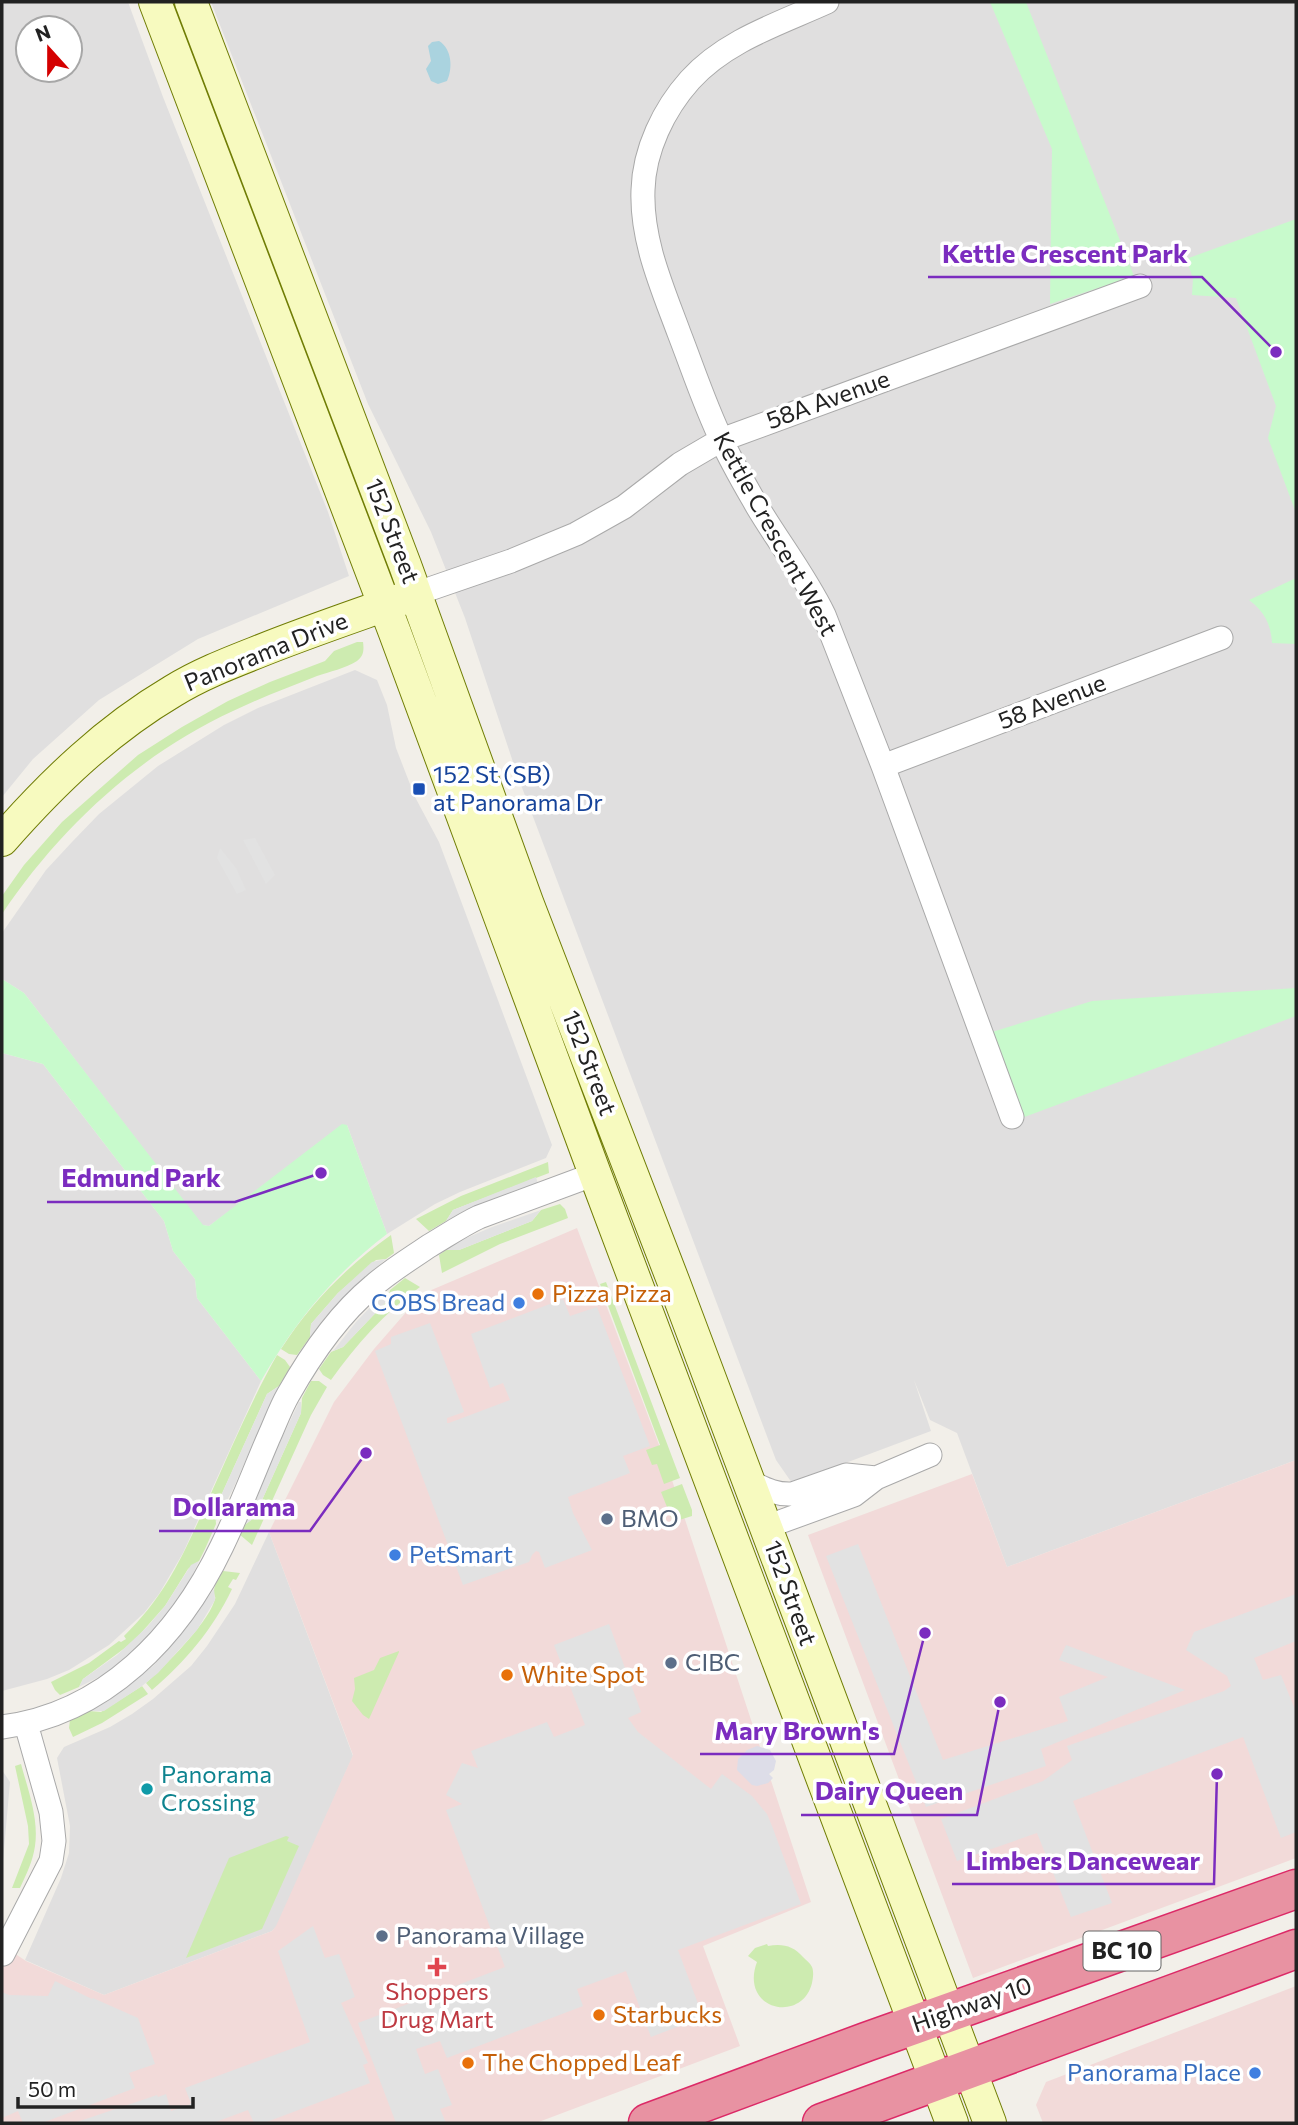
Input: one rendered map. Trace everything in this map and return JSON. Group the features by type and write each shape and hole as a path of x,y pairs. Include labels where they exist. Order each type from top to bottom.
{"highway":[{"name":"Highway 10","path":"648,2123 1296,1889"},
{"name":"BC 10","path":"822,2123 1296,1948"}],"main road":[{"name":"152 Street","path":"155,2 385,605 728,1531 932,2020"},
{"name":"152 Street","path":"191,2 415,594 527,902 797,1610 952,2074 990,2123"},
{"name":"Panorama Drive","path":"2,840 41,796 102,740 174,690 217,668 415,594"},
{"path":"595,1174 610,1174 650,1219"},
{"path":"697,1446 722,1462 742,1510 751,1520 766,1527"},
{"path":"728,1531 747,1537 754,1545 766,1576 797,1610"},
{"name":"152 Street","path":"952,2074 952,2123"}],"street":[{"name":"Kettle Crescent West","path":"827,2 726,49 691,79 670,105 647,160 643,189 649,244 721,440 758,508 814,594 832,635 1012,1117"},
{"name":"58A Avenue","path":"415,594 512,561 576,534 624,507 680,464 721,440 1140,286"},
{"name":"58 Avenue","path":"883,766 1221,638"},
{"path":"2,1727 26,1724 59,1712 104,1689 160,1642 196,1593 221,1547 286,1397 327,1336 370,1288 390,1272 479,1216 595,1174"},
{"path":"766,1527 854,1495 876,1478 930,1455"},
{"path":"748,1481 783,1495 846,1475 876,1478"},
{"path":"3,1954 51,1861 54,1841 51,1812 26,1724"}],"shaded area":[{"path":"2,2 128,2 328,512 349,576 198,639 99,700 33,759 2,797"},
{"path":"211,2 1296,2 1296,1460 1007,1567 957,1433 930,1420 914,1380 931,1431 792,1483 776,1460 518,777 465,618 431,532 368,404"},
{"path":"355,670 377,680 387,705 396,748 415,797 439,842 552,1145 546,1158 460,1192 387,1234 347,1125 209,1226 202,1225 24,993 2,979 2,933 46,870 72,842 99,814 158,766 224,725 258,708"},
{"path":"255,838 275,875 266,884 243,840"},
{"path":"220,848 236,868 246,890 237,894 217,858"},
{"path":"2,1053 43,1064 164,1221 173,1251 195,1279 197,1298 261,1381 183,1553 159,1594 144,1613 109,1645 69,1670 2,1691"},
{"path":"536,1177 538,1184 464,1211 446,1221 453,1210"},
{"path":"541,1210 532,1221 459,1250 446,1250 457,1242 492,1227"},
{"name":"Panorama Village","path":"577,1228 670,1474 811,1902 703,1946 740,2046 536,2123 2,2123 2,1945 26,1961 104,1995 272,1931 276,1926 353,1755 269,1532 334,1402 374,1349 422,1294"},
{"path":"386,1259 357,1284 310,1337 311,1324 338,1293 372,1262"},
{"path":"388,1292 387,1301 343,1347 333,1351 356,1322"},
{"path":"563,1299 570,1316 597,1307 650,1446 623,1456 630,1473 568,1497 592,1550 545,1568 539,1552 536,1551 529,1562 463,1585 375,1351 391,1344 391,1337 430,1323 464,1412 447,1418 449,1423 510,1400 503,1383 490,1388 471,1334"},
{"path":"279,1386 216,1521 215,1509 267,1394"},
{"path":"299,1402 301,1413 254,1518 243,1526 263,1478"},
{"path":"1296,1460 1296,1858 973,1978 808,1535 972,1474 1007,1567"},
{"name":"Panorama Crossing","path":"269,1532 353,1756 277,1926 272,1931 104,1995 25,1960 61,1878 69,1853 70,1826 57,1758 64,1747 132,1714 191,1666 235,1604"},
{"path":"858,1544 943,1760 1068,1721 1059,1697 1108,1677 1059,1660 1066,1645 1185,1690 1041,1749 1046,1766 926,1807 826,1556"},
{"path":"199,1561 186,1589 169,1615 128,1657 105,1674 79,1687 83,1679 117,1655 147,1627 165,1606 191,1565"},
{"path":"214,1589 215,1600 197,1630 158,1673 104,1711 89,1711 153,1666"},
{"path":"1296,1594 1296,1641 1254,1658 1263,1680 1281,1675 1296,1712 1296,1832 1281,1838 1243,1737 1073,1801 1112,1903 1071,1917 1037,1833 957,1861 941,1819 1043,1781 1072,1760 1067,1746 1224,1691 1231,1686 1227,1676 1186,1650 1194,1632"},
{"path":"609,1624 641,1712 628,1718 638,1732 711,1789 722,1774 752,1796 767,1814 801,1904 678,1950 703,2017 651,2037 626,1971 577,1989 583,2006 447,2058 440,2041 416,2049 425,2074 438,2069 452,2105 440,2109 446,2123 396,2123 358,2023 505,1967 446,1810 462,1804 446,1795 462,1763 478,1768 471,1751 547,1722 554,1737 585,1725 554,1645"},
{"path":"757,1746 770,1750 776,1761 774,1770 769,1774 773,1778 768,1783 757,1786 752,1785 737,1770 738,1759 747,1750"},
{"path":"2,1770 10,1782 2,1872"},
{"path":"313,1926 325,1958 339,1954 355,1997 341,2003 368,2063 363,2065 370,2083 264,2123 254,2123 248,2110 213,2123 74,2123 157,2095 166,2094 171,2111 189,2105 191,2103 185,2088 310,2042 278,1951"},
{"path":"55,1981 138,2018 155,2064 129,2073 135,2088 42,2123 23,2123 18,2111 2,2118 2,1992 9,1995 48,1996"},
{"path":"1296,1986 1296,2123 1043,2123 1036,2105 1046,2082"}],"green space":[{"path":"990,2 1026,2 1134,276 1050,304 1052,149"},
{"path":"1296,219 1296,513 1268,438 1276,406 1236,298 1192,295 1193,278 1186,259"},
{"path":"1296,578 1296,644 1272,643 1266,618 1249,600"},
{"path":"363,642 363,647 362,655 357,661 233,711 165,749 134,772 75,824 49,852 2,914 2,896 24,865 62,822 138,755 228,701 325,661 334,651"},
{"path":"2,979 24,993 203,1225 209,1226 342,1124 347,1125 387,1234 368,1249 316,1301 287,1339 261,1381 197,1298 195,1279 173,1251 164,1221 43,1064 2,1053"},
{"path":"1296,988 1296,1016 1019,1119 989,1033 1092,1001"},
{"path":"548,1162 549,1173 453,1210 446,1221 429,1231 416,1219 461,1196"},
{"path":"560,1204 568,1218 500,1244 442,1273 439,1255 446,1250 459,1250 532,1221 541,1210"},
{"path":"391,1235 394,1253 386,1259 376,1260 338,1293 311,1324 310,1337 297,1355 281,1349 330,1287"},
{"path":"405,1278 420,1287 372,1330 331,1380 323,1375 319,1369 331,1352 343,1347 387,1301 390,1290"},
{"path":"606,1282 680,1478 664,1484 657,1464 652,1465 646,1450 660,1445 600,1284"},
{"path":"277,1355 290,1367 279,1386 267,1394 215,1509 216,1524 199,1561 188,1569 165,1606 133,1642 83,1679 79,1687 60,1695 51,1682 89,1663 119,1641 126,1639 124,1636 163,1588 191,1538"},
{"path":"311,1381 319,1381 327,1387 311,1415 252,1545 239,1534 243,1526 254,1518 301,1413 302,1398"},
{"path":"682,1484 692,1516 673,1522 661,1492"},
{"path":"223,1571 240,1573 228,1587 232,1589 216,1618 187,1656 152,1690 146,1683 184,1645 210,1611 215,1598 215,1586"},
{"path":"399,1651 369,1719 352,1701 354,1678 374,1670 380,1658"},
{"path":"142,1686 148,1694 102,1723 73,1737 69,1728 70,1720 89,1711 101,1712"},
{"path":"21,1764 32,1805 36,1836 33,1857 25,1878 20,1888 12,1888 29,1844 28,1826 15,1766"},
{"path":"289,1837 287,1841 299,1846 262,1929 186,1958 229,1858"},
{"path":"767,1944 792,1948 812,1967 812,1983 806,1996 797,2004 774,2006 764,2001 757,1991 754,1978 757,1962 748,1956 755,1948"}],"water":[{"path":"439,41 447,49 451,65 447,81 438,84 431,81 426,69 431,61 428,46"}],"place":[{"name":"Kettle Crescent Park","path":"1276,352"},
{"name":"152 St (SB) at Panorama Dr","path":"419,789"},
{"name":"Edmund Park","path":"321,1173"},
{"name":"Pizza Pizza","path":"538,1294"},
{"name":"COBS Bread","path":"519,1303"},
{"name":"Dollarama","path":"366,1453"},
{"name":"BMO","path":"607,1519"},
{"name":"PetSmart","path":"395,1555"},
{"name":"Mary Brown's","path":"925,1633"},
{"name":"CIBC","path":"671,1663"},
{"name":"White Spot","path":"507,1675"},
{"name":"Dairy Queen","path":"1000,1702"},
{"name":"Limbers Dancewear","path":"1217,1774"},
{"name":"Panorama Crossing","path":"147,1789"},
{"name":"Panorama Village","path":"382,1936"},
{"name":"Shoppers Drug Mart","path":"437,1967"},
{"name":"Starbucks","path":"599,2015"},
{"name":"The Chopped Leaf","path":"468,2063"},
{"name":"Panorama Place","path":"1255,2073"}]}
